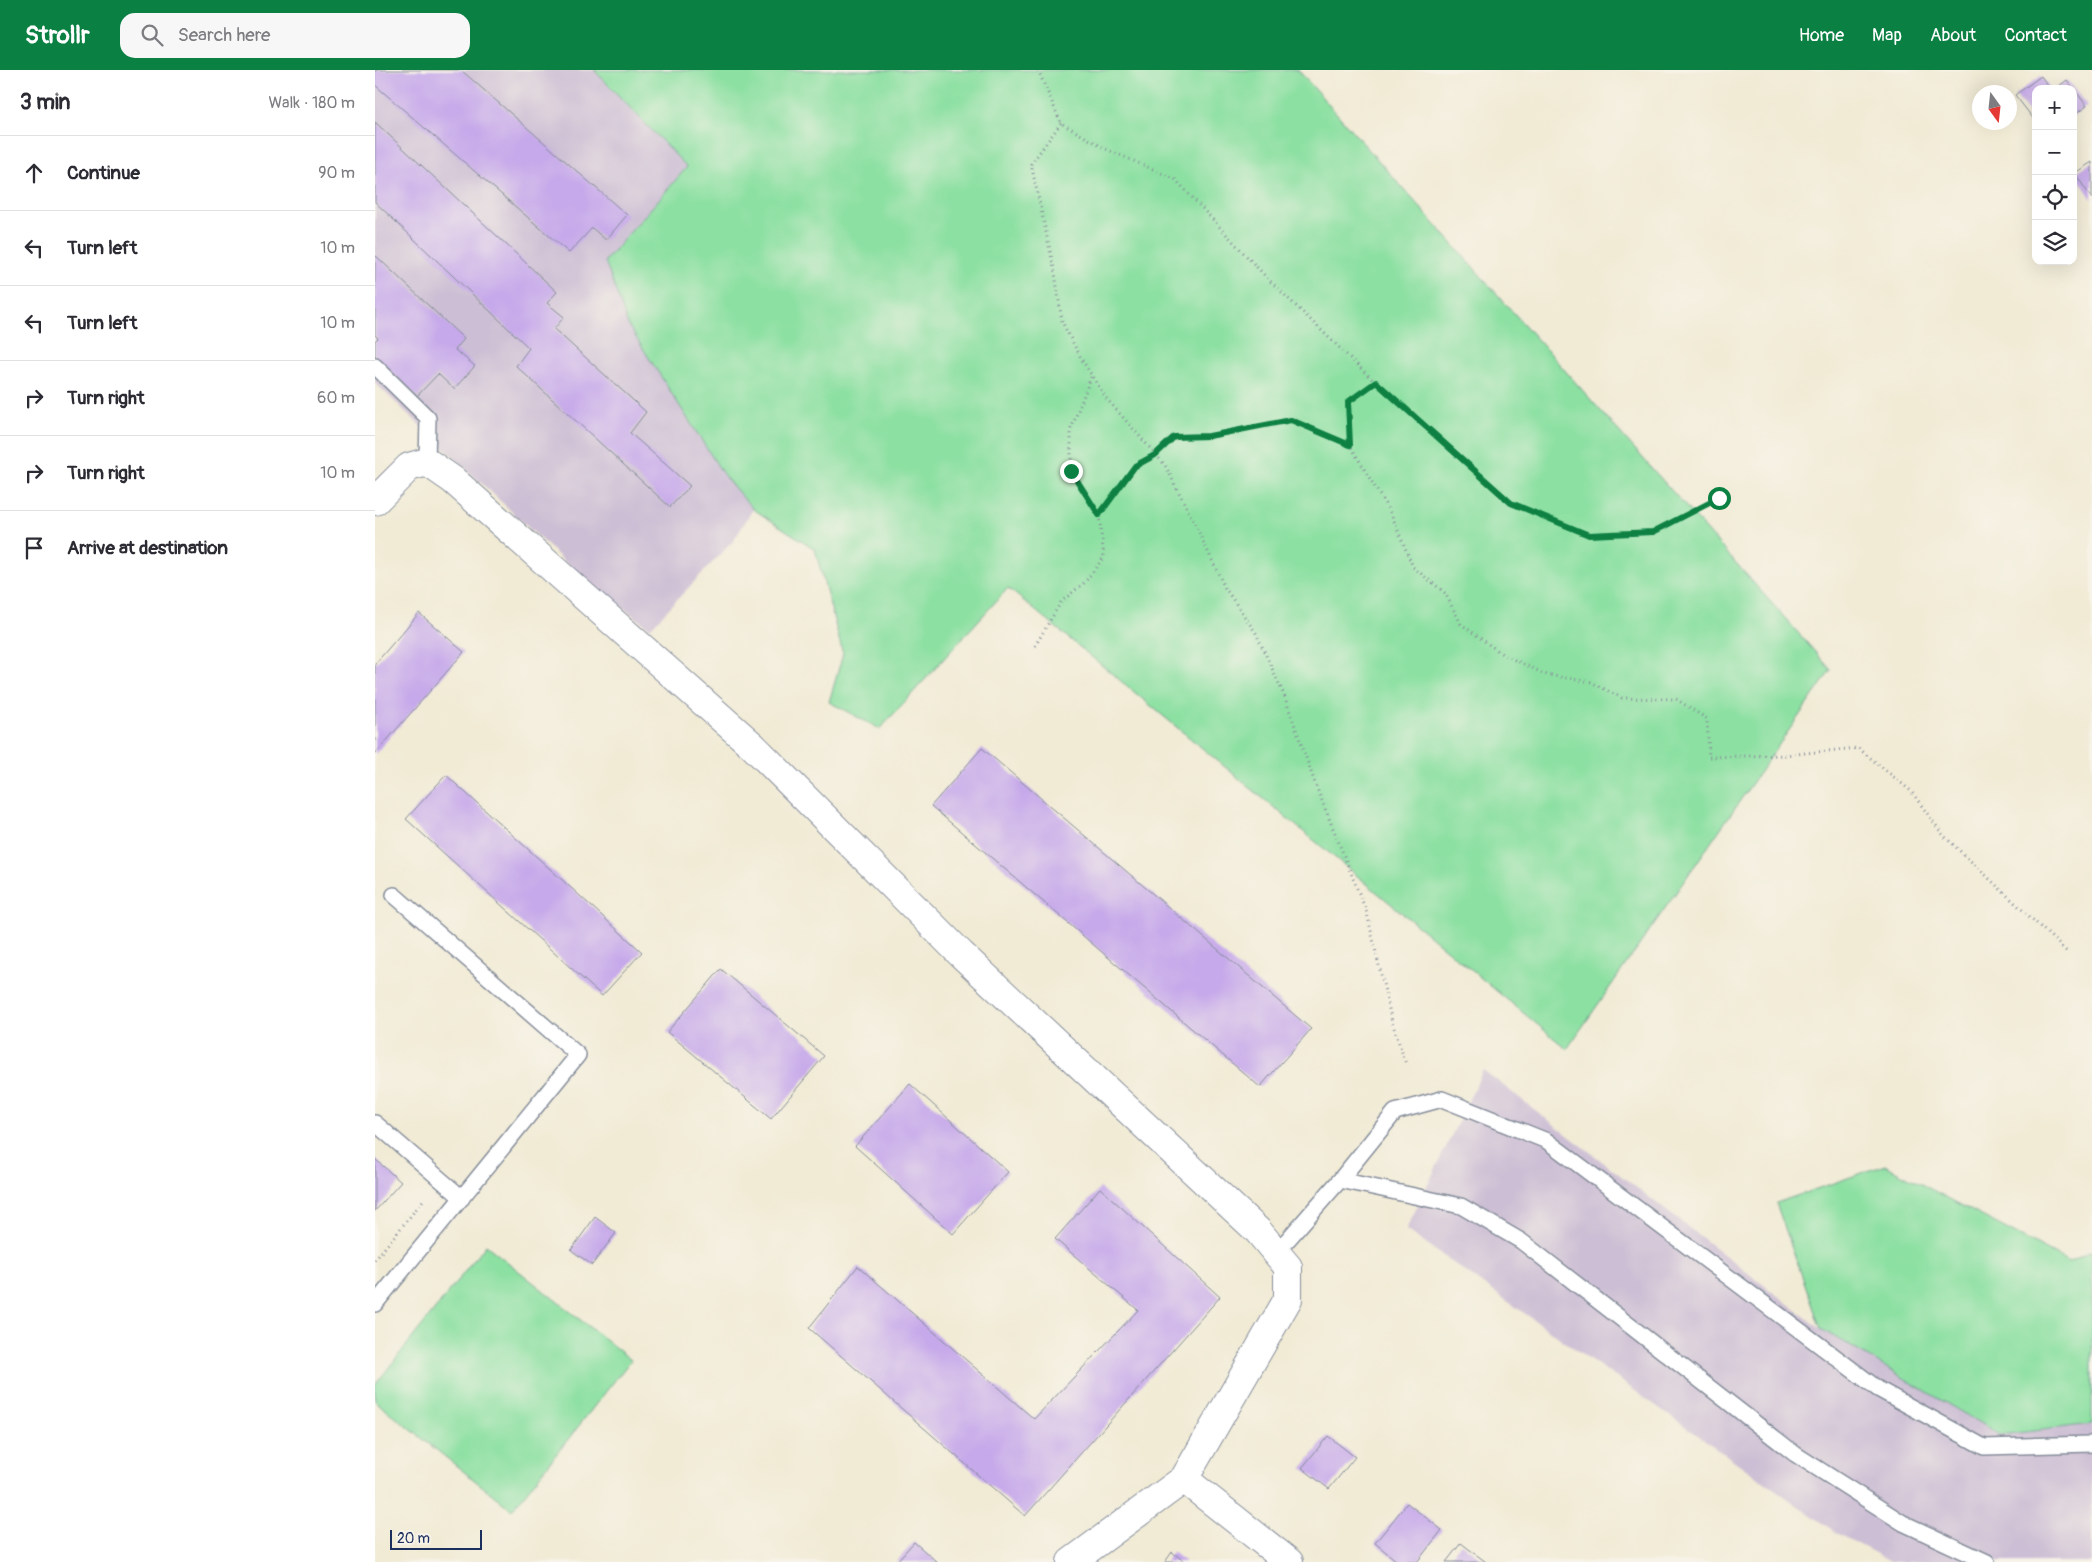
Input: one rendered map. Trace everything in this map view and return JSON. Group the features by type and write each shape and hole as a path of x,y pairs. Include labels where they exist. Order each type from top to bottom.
{"street":[{"path":"375,501 409,467 427,462 453,480 753,746 961,954 1258,1231 1288,1267 1288,1299 1184,1479 1071,1562"},
{"path":"1184,1479 1289,1562"}],"lane":[{"path":"375,366 429,418 427,462"},
{"path":"375,1304 578,1055 394,895"},
{"path":"1275,1252 1340,1180 1395,1112 1442,1099 1547,1141 1878,1389 1984,1447 2092,1444"},
{"path":"375,1123 461,1198"},
{"path":"1340,1180 1461,1206 1506,1232 1529,1247 1795,1454 1903,1523 1987,1562"}],"path":[{"path":"1038,70 1061,123 1106,149 1175,179 1267,278 1376,382 1511,503 1589,535 1653,532 1719,498"},
{"path":"1061,123 1031,164 1055,274 1062,322 1105,398 1165,465 1225,588 1256,633 1284,695 1316,786 1367,913 1391,1022 1406,1064"},
{"path":"1035,646 1061,602 1085,582 1104,557 1099,515 1071,471 1071,428 1091,376"},
{"path":"1376,382 1348,402 1350,445 1392,516 1413,567 1445,593 1461,624 1502,654 1547,675 1591,682 1622,698 1676,699 1707,719 1709,757 1785,755 1858,748 1911,791 1943,835 2067,952"},
{"path":"1099,515 1135,466 1155,455 1174,437 1209,436 1291,420 1350,445"},
{"path":"375,1260 440,1180"}],"shaded area":[{"path":"375,70 594,70 687,167 605,261 725,477 753,509 734,540 650,628 579,575 375,383"},
{"path":"1483,1070 1821,1329 2000,1435 2092,1424 2092,1562 1892,1562 1837,1533 1406,1230"}],"green space":[{"path":"594,70 1298,70 1831,670 1567,1049 1008,588 880,729 829,702 843,654 815,549 753,509 725,477 628,325 605,261 687,167"},
{"path":"1885,1165 2069,1262 2092,1251 2092,1424 2000,1435 1821,1329 1776,1203"},
{"path":"486,1245 631,1360 512,1510 375,1401 375,1385"}],"building":[{"path":"375,70 461,70 627,215 606,240 592,228 569,253 375,85"},
{"path":"2041,76 2047,85 2032,85 2032,117 2017,98 2017,94"},
{"path":"2067,80 2071,85 2060,85"},
{"path":"2077,93 2087,106 2077,113"},
{"path":"375,122 557,292 547,303 564,317 554,329 646,412 630,433 690,486 670,507 516,366 529,348 375,202"},
{"path":"2092,162 2092,199 2077,176 2077,172"},
{"path":"375,255 464,339 455,350 475,366 454,389 438,374 417,396 375,355 375,341 378,338 375,335"},
{"path":"419,613 464,652 375,754 375,664"},
{"path":"982,748 1311,1029 1260,1087 931,806"},
{"path":"446,775 642,952 602,996 406,819"},
{"path":"721,969 824,1056 771,1119 667,1032"},
{"path":"910,1084 1008,1172 953,1234 855,1146"},
{"path":"375,1159 401,1182 375,1211"},
{"path":"1100,1188 1220,1297 1025,1516 809,1328 858,1266 1034,1419 1138,1310 1055,1239"},
{"path":"595,1217 616,1233 592,1265 571,1250"},
{"path":"1328,1436 1355,1457 1329,1489 1302,1468"},
{"path":"1407,1503 1442,1530 1417,1562 1398,1562 1375,1543"},
{"path":"914,1542 937,1562 896,1562"},
{"path":"1461,1543 1486,1562 1446,1562"},
{"path":"1172,1552 1185,1562 1165,1562"}],"route":[{"path":"1071,471 1099,515 1135,466 1155,455 1174,437 1209,436 1291,420 1350,445 1348,402 1376,382 1511,503 1589,535 1653,532 1719,498"}]}
